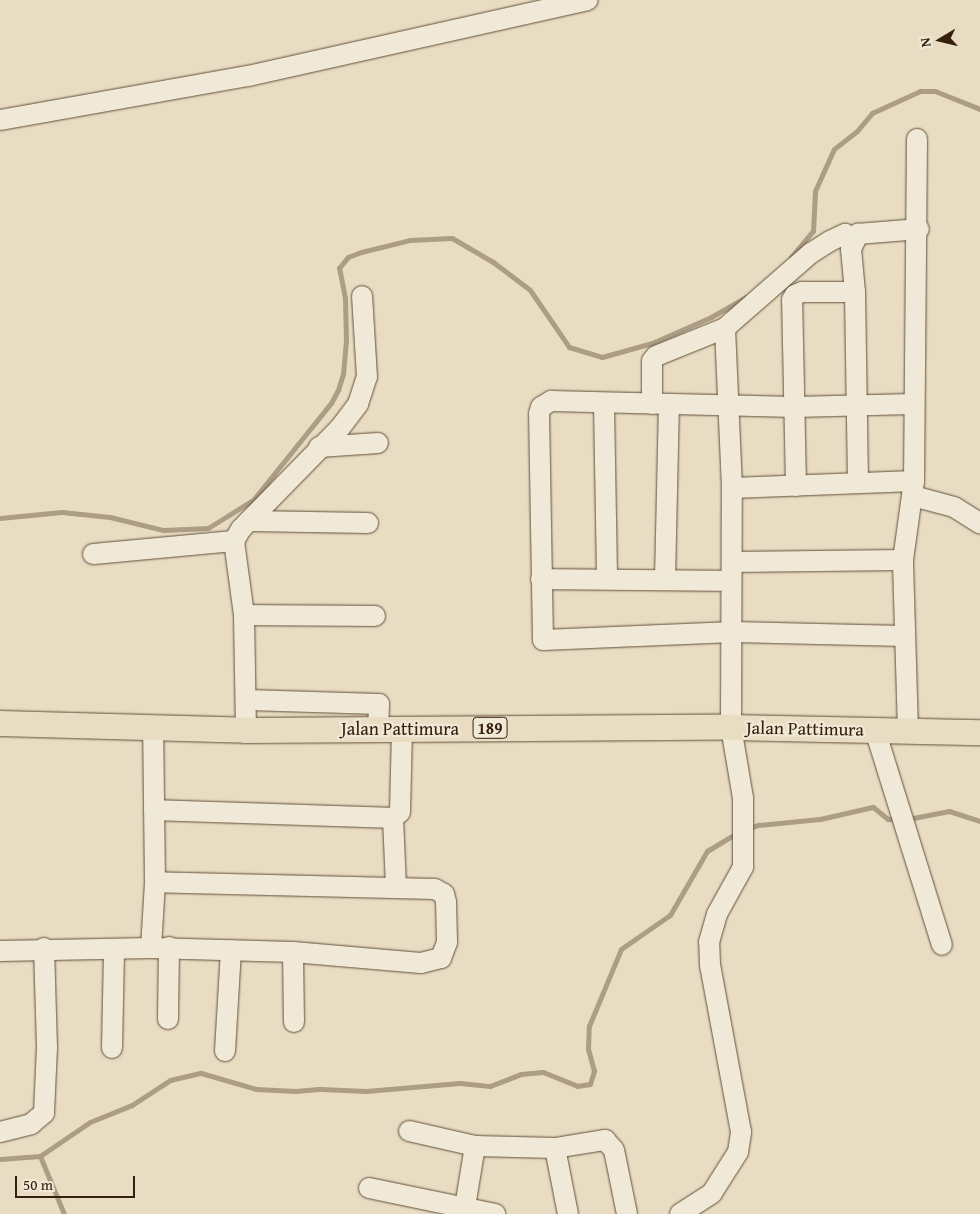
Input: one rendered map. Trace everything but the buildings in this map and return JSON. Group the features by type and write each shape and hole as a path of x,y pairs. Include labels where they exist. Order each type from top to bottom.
{"main road":[{"name":"Jalan Pattimura","path":"0,723 153,729 246,730 731,727 980,732"}],"street":[{"path":"0,120 248,76 588,0"},
{"path":"908,731 903,560 914,488 914,404 919,229 918,139"},
{"path":"858,483 855,292 851,249 858,234 873,231 919,229"},
{"path":"665,579 661,404 652,361 656,356 725,328 818,248 845,234 855,240"},
{"path":"796,486 794,294 855,292"},
{"path":"246,730 247,700 244,615 234,542 249,521 349,416 364,390 368,361 362,296"},
{"path":"680,1214 712,1193 738,1152 741,1132 710,965 709,942 717,914 743,867 743,798 731,727 733,632 732,488 730,404 725,328"},
{"path":"904,636 733,632 546,642 541,635 541,407 551,401 604,404 730,404 795,407 857,407 914,404"},
{"path":"604,404 607,579"},
{"path":"319,446 378,443"},
{"path":"732,488 858,483 914,488 954,507 980,523"},
{"path":"249,521 368,523"},
{"path":"93,554 234,542"},
{"path":"541,579 665,579 732,572 903,560"},
{"path":"244,615 375,616"},
{"path":"154,810 393,818 400,812 390,728 378,704 247,700"},
{"path":"153,729 155,882 168,1019"},
{"path":"875,730 942,945"},
{"path":"393,818 396,888"},
{"path":"0,951 44,948 114,949 160,947 293,952 421,963 442,958 447,942 444,894 424,888 155,882"},
{"path":"0,1132 31,1124 44,1112 47,1048 44,948"},
{"path":"112,1048 114,949"},
{"path":"225,1051 230,950"},
{"path":"293,952 294,1022"},
{"path":"408,1132 475,1146 555,1148 610,1142 628,1214"},
{"path":"465,1207 475,1146"},
{"path":"555,1148 568,1214"},
{"path":"370,1188 495,1214"}],"waterway":[{"path":"791,257 813,231 815,191 834,149 857,131 872,113 920,91 935,91 980,109"},
{"path":"0,518 62,512 110,517 163,530 208,528 253,500 331,403 338,390 343,374 346,342 345,298 339,268 348,257 361,252 410,240 452,238 493,262 530,290 569,347 602,357 652,343 711,317 746,297"},
{"path":"747,829 758,825 820,819 873,807 888,819 897,819"},
{"path":"908,819 949,811 980,821"},
{"path":"40,1156 90,1122 132,1105 170,1080 201,1073 256,1089 296,1091 321,1089 366,1091 460,1083 490,1086 521,1074 543,1072 577,1086 590,1084 594,1071 588,1049 589,1026 621,949 670,915 707,851 739,832"},
{"path":"0,1159 40,1156 64,1214"}]}
